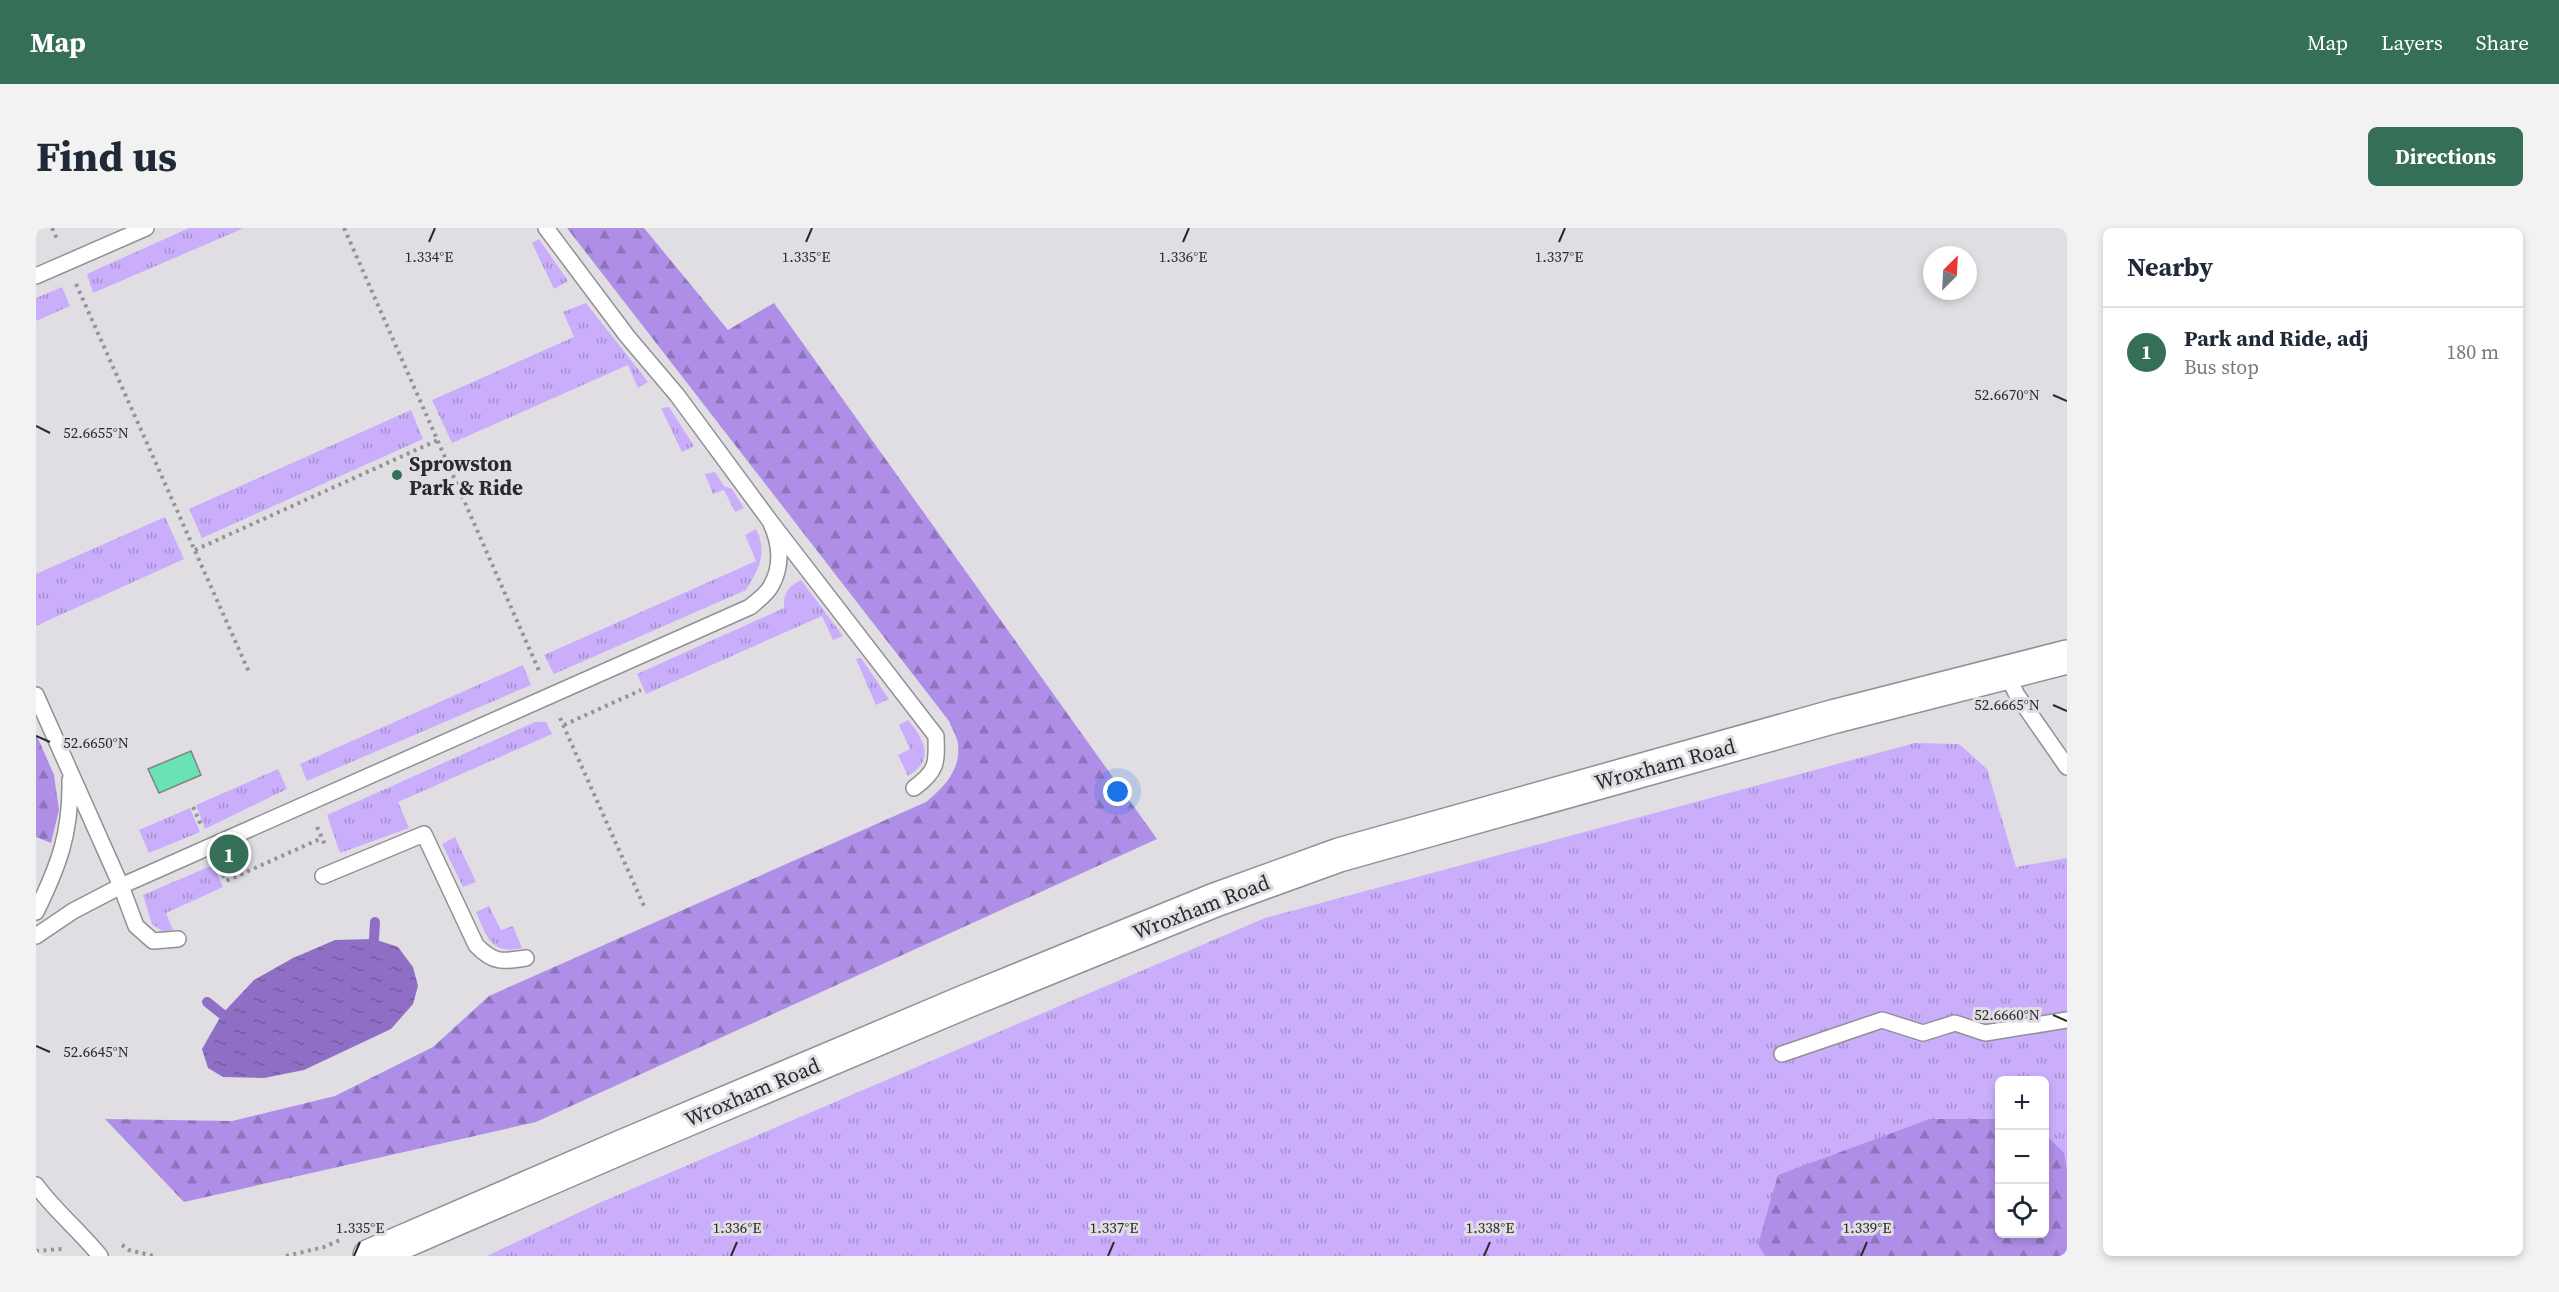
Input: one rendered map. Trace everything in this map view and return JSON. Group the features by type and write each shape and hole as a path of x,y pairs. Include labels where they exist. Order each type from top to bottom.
{"main road":[{"name":"Wroxham Road","path":"370,1256 967,1001 1215,900 1339,855 1832,717 2067,657"}],"lane":[{"path":"36,276 146,228"},
{"path":"546,228 627,336 677,395 770,521 936,736 937,761 930,776 914,788"},
{"path":"36,936 73,910 121,886 750,607 771,588 779,564 777,537 770,521"},
{"path":"2006,673 2017,695 2067,767"},
{"path":"36,695 70,776 121,886 136,926 153,941 178,939"},
{"path":"36,912 65,844 71,802 70,776"},
{"path":"323,876 424,834 476,945 486,956 504,962 526,958"},
{"path":"1782,1054 1882,1020 1923,1033 1955,1023 1985,1033 2067,1020"},
{"path":"36,1185 48,1202 81,1232 100,1256"}],"path":[{"path":"52,228 249,672"},
{"path":"344,228 644,906"},
{"path":"195,550 438,440"},
{"path":"564,725 642,690"}],"green space":[{"path":"189,228 244,228 93,293 87,274"},
{"path":"567,228 644,228 728,330 774,303 1157,839 536,1122 184,1202 105,1119 232,1121 335,1096 433,1047 489,996 926,802 945,784 954,770 958,744 949,721"},
{"path":"539,239 568,281 554,289 532,243"},
{"path":"62,287 70,306 36,321 36,298"},
{"path":"586,303 648,382 638,388 628,365 452,443 432,400 574,337 563,312"},
{"path":"669,407 694,446 682,452 661,408"},
{"path":"411,410 423,439 202,538 189,509"},
{"path":"715,472 724,486 732,489 744,508 735,512 724,490 713,494 705,474"},
{"path":"165,517 184,559 36,626 36,574"},
{"path":"756,529 762,553 755,575 746,590 554,674 544,655 756,561 745,535"},
{"path":"801,580 843,636 833,640 822,616 646,694 637,674 784,608 787,591"},
{"path":"861,658 889,699 876,705 856,659"},
{"path":"523,665 531,685 307,781 300,764"},
{"path":"908,720 923,742 924,757 922,763 908,776 898,755 910,749 899,725"},
{"path":"535,722 546,722 552,734 398,802 409,828 340,853 327,815"},
{"path":"36,734 54,775 59,810 51,843 36,837"},
{"path":"1915,743 1959,744 1987,769 2016,867 2067,858 2067,1256 487,1256 599,1203 1265,918"},
{"path":"278,769 287,789 205,829 196,805"},
{"path":"190,808 200,832 149,853 139,830"},
{"path":"455,837 476,882 463,887 442,844"},
{"path":"213,865 223,887 166,913 173,930 162,931 152,924 143,895"},
{"path":"489,906 501,930 513,926 522,948 503,949 487,936 476,912"},
{"path":"1930,1119 1995,1119 1995,1238 2049,1238 2049,1138 2064,1153 2067,1172 2067,1256 1765,1256 1758,1244 1778,1175"}],"water":[{"path":"374,939 398,947 413,967 418,986 413,1004 391,1029 304,1070 264,1078 223,1077 208,1068 202,1049 222,1014 254,980 293,958 335,940"}],"building":[{"path":"191,751 201,775 159,793 148,769"}],"waterway":[{"path":"374,939 375,922"},
{"path":"207,1002 222,1014"}],"place":[{"name":"Sprowston Park & Ride","path":"397,475"},
{"name":"Park and Ride, adj","path":"229,854"}]}
